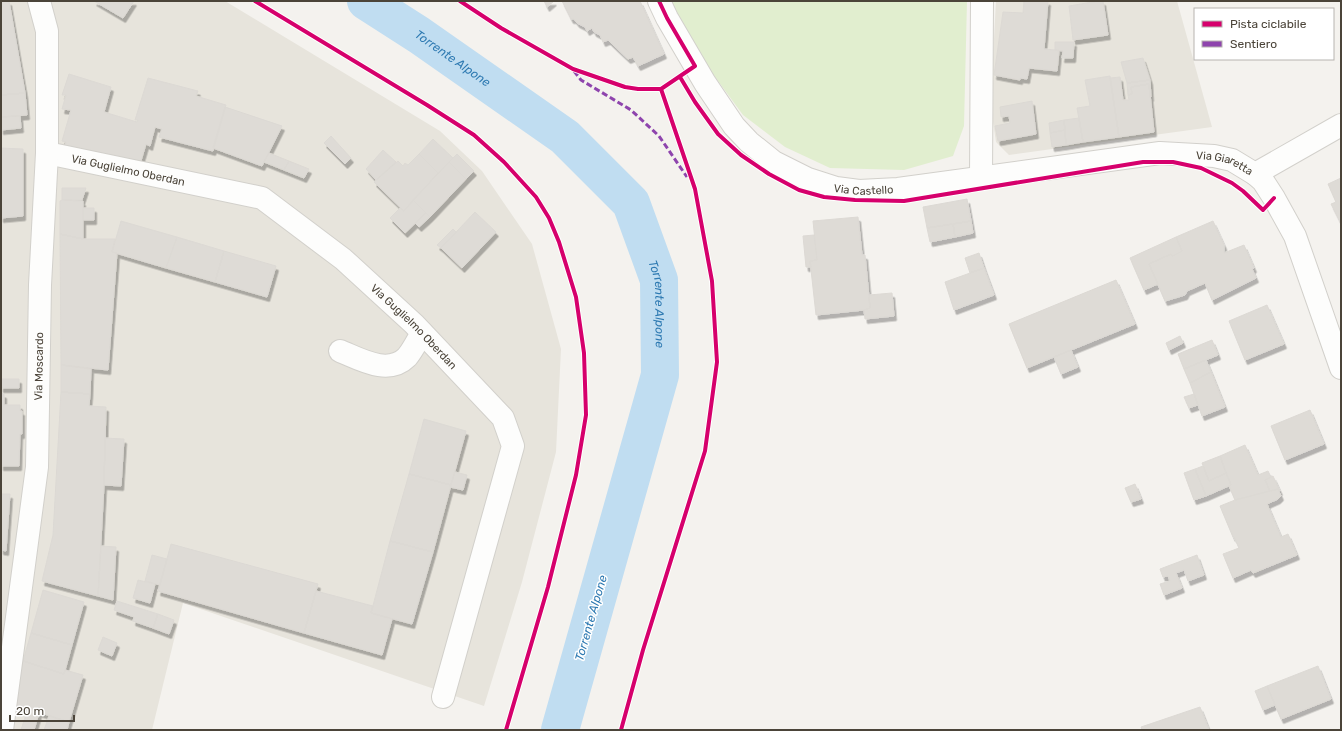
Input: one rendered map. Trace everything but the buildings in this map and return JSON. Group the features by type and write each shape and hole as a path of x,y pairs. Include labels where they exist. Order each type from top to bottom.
{"street":[{"name":"Via Moscardo","path":"2,730 6,662 37,468 40,285 47,153 47,30 39,1"},
{"name":"Via Castello","path":"659,1 667,18 702,77 734,126 749,142 774,162 808,179 836,188 859,191 898,189 981,178"},
{"path":"981,178 982,1"},
{"path":"1255,174 1341,125"},
{"name":"Via Guglielmo Oberdan","path":"47,153 262,198 343,259 422,333 503,418 513,446 443,697"},
{"name":"Via Giaretta","path":"981,178 1160,153 1214,156 1232,160 1255,174 1263,181 1274,198 1294,236 1341,368"},
{"path":"340,351 382,366 396,364 406,357 422,333"}],"shaded area":[{"path":"1,1 225,1 440,131 482,171 532,244 561,349 556,452 522,582 484,706 183,603 152,730 1,730"},
{"path":"996,1 1177,1 1212,127 1009,155 996,142 993,122 992,76"}],"green space":[{"path":"670,1 967,1 964,126 953,156 904,170 830,168 785,147 743,115 704,62"}],"waterway":[{"name":"Torrente Alpone","path":"366,1 419,35 565,137 631,203 659,280 660,375 560,730"}],"marked path":[{"path":"574,71 581,80 631,110 659,136 687,177"}],"cycle path":[{"path":"255,1 474,135 504,162 536,197 549,218 559,242 576,297 584,353 586,415 576,475 548,587 506,730"},
{"path":"460,1 501,28 573,69 625,87 638,89 661,89"},
{"path":"621,730 643,650 705,451 717,362 712,281 695,189 661,89 695,66 667,18 659,1"},
{"path":"680,77 695,102 718,134 741,155 769,174 799,190 824,197 855,200 904,201 1143,162 1173,162 1201,168 1232,183 1263,210 1274,198"}]}
